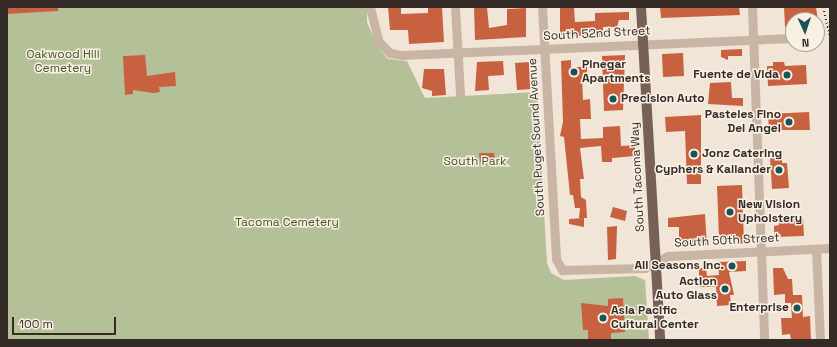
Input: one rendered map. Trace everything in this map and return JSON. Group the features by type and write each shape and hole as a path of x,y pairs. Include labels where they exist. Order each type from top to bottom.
{"main road":[{"name":"South Tacoma Way","path":"644,9 660,340"}],"street":[{"name":"South 52nd Street","path":"370,7 379,42 390,53 402,55 785,38"},
{"path":"455,7 460,95"},
{"name":"South Puget Sound Avenue","path":"542,7 558,265"},
{"path":"752,7 764,340"},
{"name":"South 50th Street","path":"558,265 566,271 645,268 668,256 830,248"},
{"path":"816,249 820,340"}],"green space":[{"path":"7,7 367,7 367,22 377,46 388,59 407,61 425,98 537,92 547,263 551,273 564,280 635,276 645,280 649,340 7,340"}],"building":[{"path":"7,7 58,7 58,11 7,14"},
{"path":"388,7 401,7 401,14 428,13 428,7 442,7 444,42 409,44 408,30 390,30"},
{"path":"474,7 487,7 489,28 507,25 507,9 526,8 526,37 475,40"},
{"path":"560,7 574,8 575,22 595,21 595,13 629,12 629,20 619,20 617,27 603,27 603,37 560,35"},
{"path":"660,7 739,7 740,15 661,18"},
{"path":"784,7 816,7 817,12 785,12 785,27"},
{"path":"742,49 742,56 728,56 728,60 721,57 721,50"},
{"path":"683,53 684,76 663,77 662,54"},
{"path":"145,55 147,76 175,72 176,86 159,87 160,92 153,93 133,90 133,94 125,95 123,56"},
{"path":"625,55 623,110 604,111 602,56"},
{"path":"571,60 571,67 587,67 587,77 582,77 583,100 590,99 591,119 580,119 581,139 603,138 603,127 620,126 621,146 635,145 635,156 612,158 612,162 602,162 601,146 580,148 584,179 580,179 581,197 586,200 587,218 579,218 580,208 575,208 573,195 570,195 564,137 560,136 563,122 561,61"},
{"path":"503,61 504,75 488,76 489,90 475,91 477,62"},
{"path":"529,62 531,89 517,90 515,63"},
{"name":"Fuente de Vida","path":"773,62 784,62 785,66 806,65 807,84 768,86 767,66 773,66"},
{"path":"424,69 444,69 446,95 432,96 432,91 422,88"},
{"path":"731,82 732,98 743,98 743,106 708,104 710,83"},
{"name":"Pasteles Fino Del Angel","path":"809,112 810,130 769,130 768,114"},
{"path":"701,115 701,184 687,184 685,131 666,132 665,117"},
{"path":"479,153 494,153 495,162 480,162"},
{"name":"Cyphers & Kallander","path":"770,157 782,157 782,163 787,163 789,188 772,189"},
{"name":"New Vision Upholstery","path":"742,185 744,243 739,244 738,238 719,239 717,186"},
{"path":"613,207 627,211 625,221 610,217"},
{"path":"705,214 707,246 679,246 679,227 668,227 668,218"},
{"path":"584,218 584,227 569,224 569,219"},
{"path":"803,218 804,236 774,237 774,226 779,225 779,219"},
{"path":"617,226 616,259 608,260 607,227"},
{"path":"746,261 746,271 729,272 734,295 730,295 731,305 717,306 716,287 699,287 699,268 706,268 707,276 719,275 718,262"},
{"path":"773,268 783,268 788,279 792,279 793,295 802,295 803,317 810,316 811,340 791,340 790,334 782,335 781,318 792,318 791,303 785,303 785,294 774,295"},
{"name":"Asia Pacific Cultural Center","path":"623,298 625,332 611,333 611,340 588,340 588,330 583,330 581,303 608,306 608,299"}],"railway":[{"path":"823,7 830,38"}],"place":[{"name":"Pinegar Apartments","path":"574,72"},
{"name":"Fuente de Vida","path":"787,75"},
{"name":"Precision Auto","path":"613,99"},
{"name":"Pasteles Fino Del Angel","path":"789,122"},
{"name":"Jonz Catering","path":"694,154"},
{"name":"Cyphers & Kallander","path":"779,170"},
{"name":"New Vision Upholstery","path":"730,212"},
{"name":"All Seasons Inc.","path":"732,266"},
{"name":"Action Auto Glass","path":"725,289"},
{"name":"Enterprise","path":"797,308"},
{"name":"Asia Pacific Cultural Center","path":"603,318"}],"park label":[{"name":"Oakwood Hill Cemetery","path":"63,62"},
{"name":"South Park","path":"475,162"},
{"name":"Tacoma Cemetery","path":"287,223"}]}
